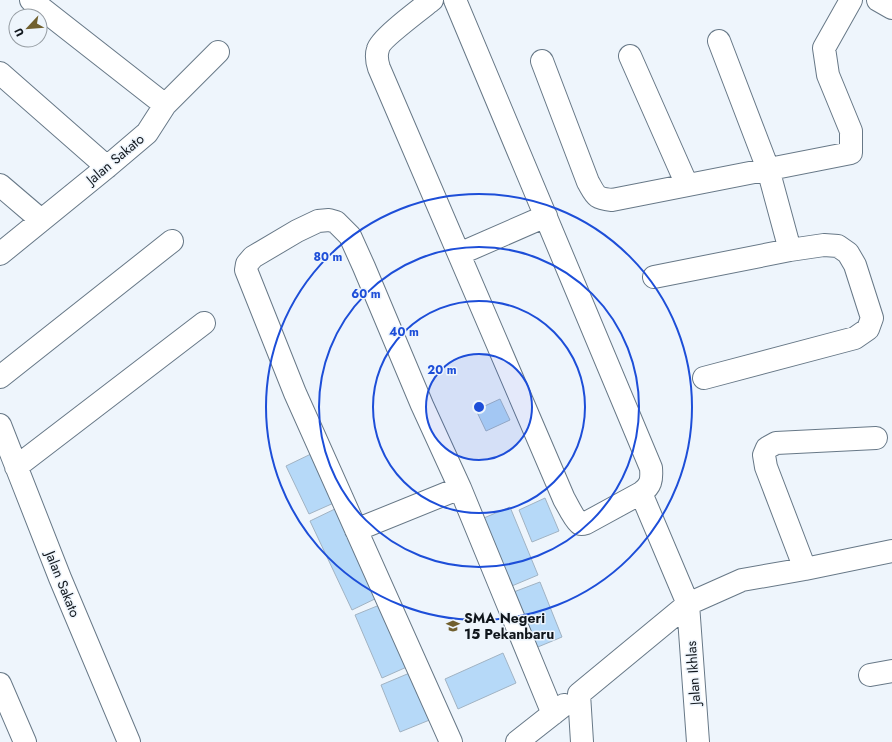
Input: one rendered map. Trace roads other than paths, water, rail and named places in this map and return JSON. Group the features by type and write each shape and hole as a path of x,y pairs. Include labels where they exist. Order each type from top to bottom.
{"street":[{"path":"31,0 166,105"},
{"path":"432,0 386,38 378,48 377,59 379,68 564,499 579,523 586,523 640,493 650,485 652,478 651,468 455,0"},
{"path":"542,61 588,182 600,199 612,200 851,153 851,131 828,75 824,48 851,0"},
{"path":"719,42 768,169 790,250"},
{"name":"Jalan Sakato","path":"0,254 108,167 147,133 166,105 218,52"},
{"path":"630,56 687,185"},
{"path":"0,73 108,167"},
{"path":"0,184 41,220"},
{"path":"460,254 546,216"},
{"path":"451,742 295,393 246,270 247,264 253,258 297,231 318,221 329,220 336,222 350,236 422,405 460,488 553,714"},
{"path":"0,377 172,241"},
{"path":"654,277 790,250 824,245 838,246 848,253 855,265 872,318 868,330 854,338 704,378"},
{"path":"16,467 204,323"},
{"name":"Jalan Sakato","path":"0,425 60,578 129,742"},
{"path":"805,569 766,467 764,456 767,448 776,444 876,438"},
{"path":"356,530 460,488"},
{"name":"Jalan Ikhlas","path":"640,493 688,604 698,742"},
{"path":"517,742 579,694 688,604 742,580 892,551"},
{"path":"870,675 892,671"},
{"path":"0,684 5,704 25,742"},
{"path":"579,694 582,742"}],"place":[{"name":"SMA Negeri 15 Pekanbaru","path":"453,626"}]}
